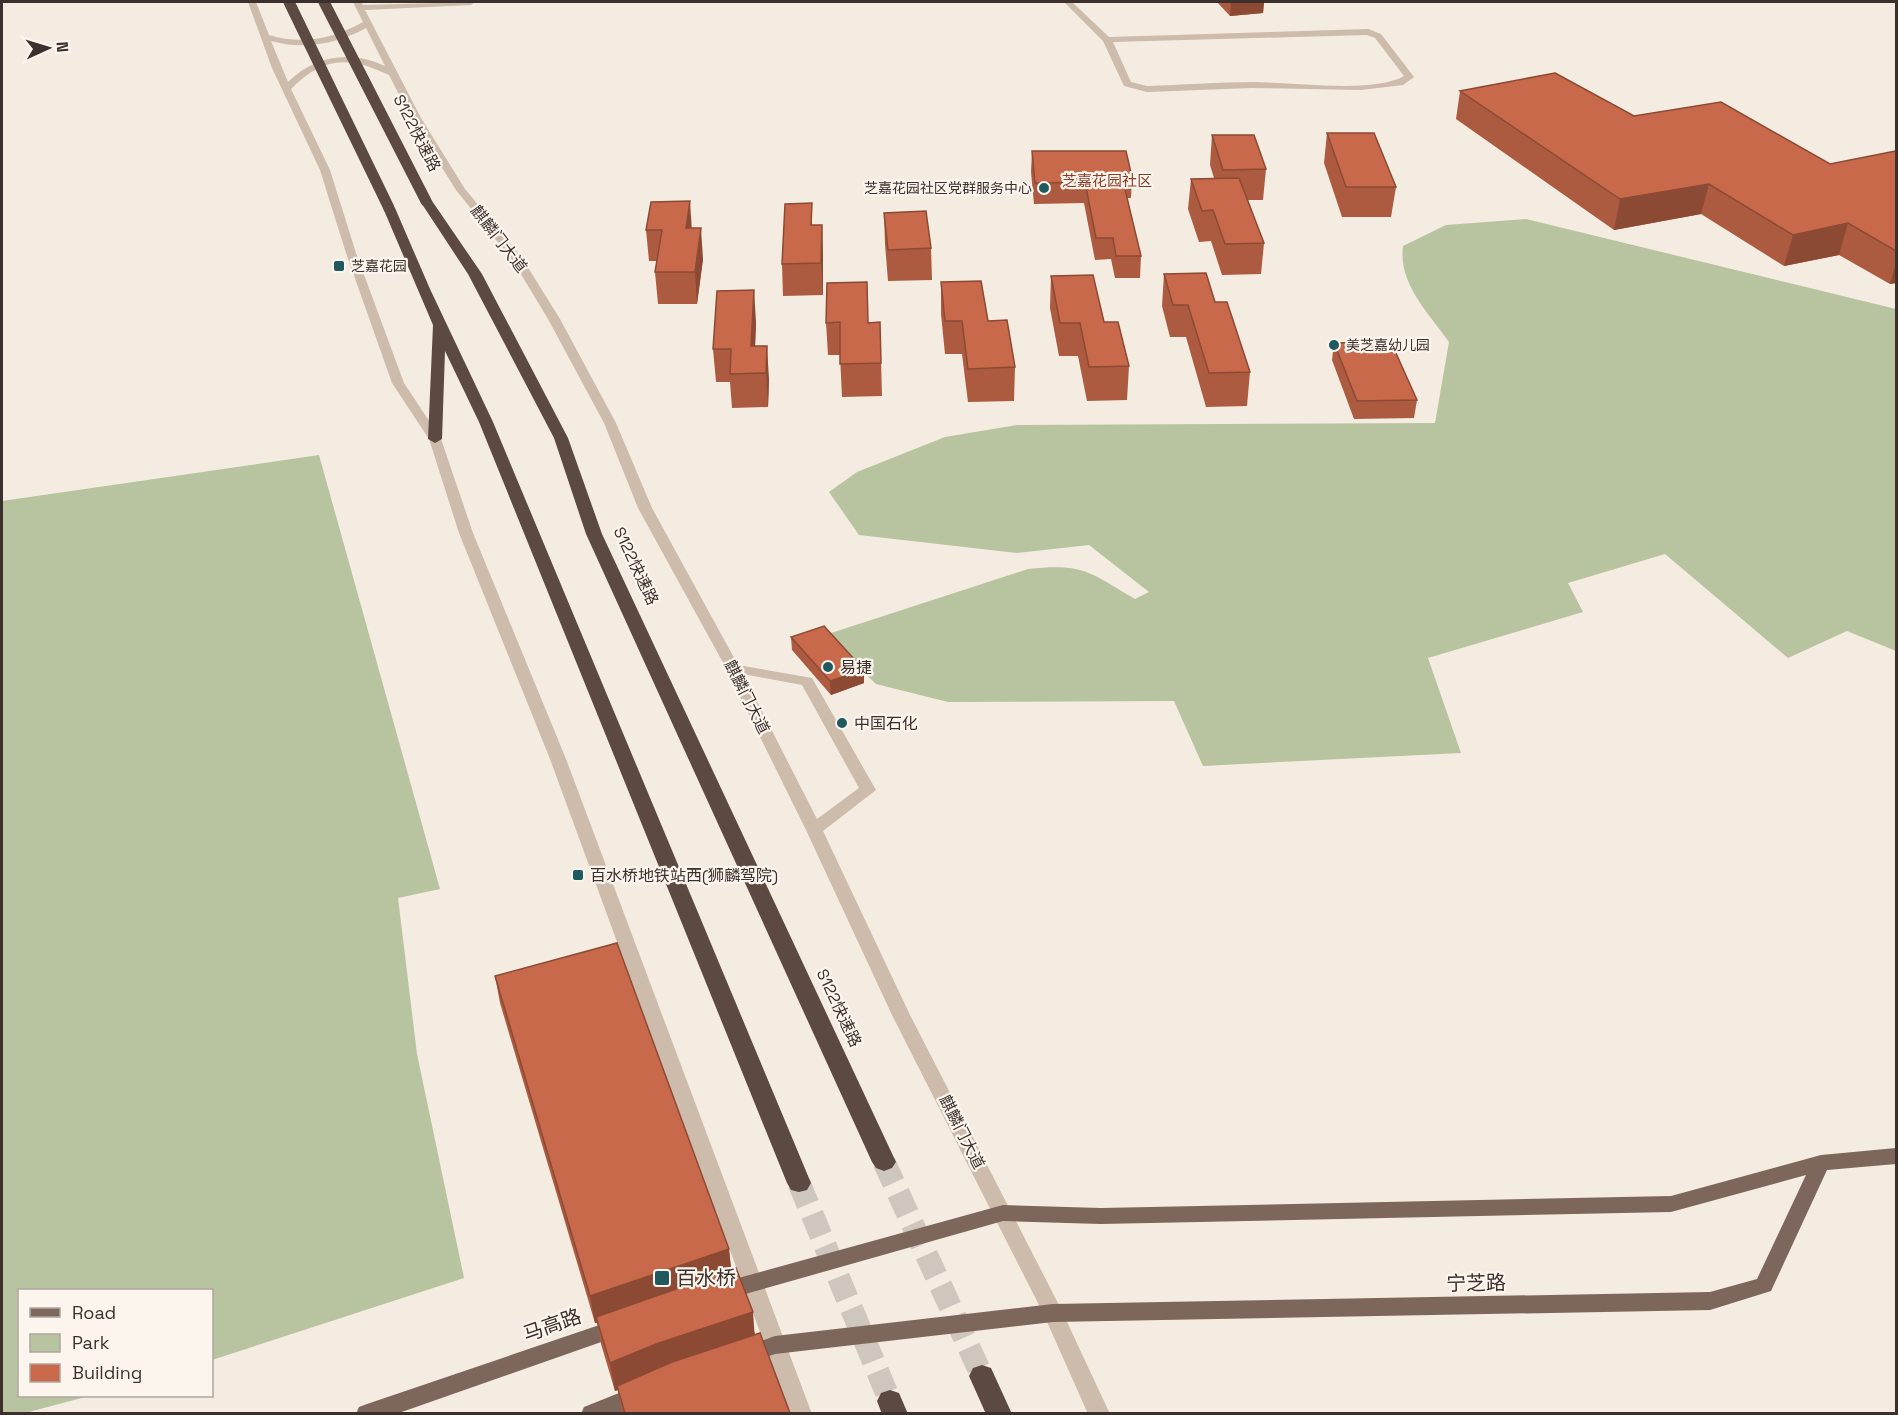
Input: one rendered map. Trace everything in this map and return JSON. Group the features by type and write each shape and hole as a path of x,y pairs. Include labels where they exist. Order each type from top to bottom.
{"highway":[{"path":"289,2 389,208 486,422 799,1183"},
{"name":"S122快速路","path":"324,2 426,201 475,274 561,438 594,534 884,1162"},
{"path":"435,439 439,322"},
{"path":"982,1376 999,1413"}],"main road":[{"path":"707,1297 753,1281 1003,1213 1101,1216 1671,1204 1821,1163 1896,1156"},
{"name":"宁芝路","path":"775,1345 1053,1313 1710,1301 1764,1285 1821,1163"},
{"name":"马高路","path":"367,1413 641,1320"},
{"path":"731,1360 775,1345"},
{"path":"592,1413 658,1385"}],"street":[{"path":"252,2 286,88 325,170 351,253 398,383 435,439 466,533 558,759 801,1413"},
{"path":"359,4 471,2"},
{"path":"1068,2 1107,40 1127,84 1147,89 1254,85 1346,88 1394,86 1405,82 1409,77 1378,36 1368,32 1107,40"},
{"name":"麒麟门大道","path":"359,4 416,118 461,190 518,261 554,319 610,423 645,508 733,668 814,830 901,1015 1053,1313 1099,1413"},
{"path":"265,37 295,44 326,41 353,33 368,23"},
{"path":"286,88 299,73 335,58 374,62 393,73"},
{"path":"733,668 807,681 868,790 841,807 814,830"}],"green space":[{"path":"1526,219 1896,309 1896,651 1847,631 1788,658 1665,554 1568,583 1583,612 1428,658 1461,753 1203,766 1174,701 948,702 876,684 825,635 1028,569 1062,567 1085,572 1135,599 1149,592 1089,545 1017,553 859,535 829,492 857,472 945,437 1017,425 1435,423 1449,342 1424,309 1410,285 1405,273 1403,246 1446,225"},
{"path":"319,455 440,889 398,898 417,1054 464,1278 213,1360 213,1289 18,1289 18,1397 85,1397 25,1413 2,1413 2,501"}],"building":[{"path":"1555,73 1634,116 1721,102 1830,164 1896,151 1896,251 1848,223 1793,235 1709,184 1620,199 1460,91"},
{"path":"1327,133 1374,133 1396,187 1346,187"},
{"path":"1212,135 1254,135 1266,169 1223,170"},
{"path":"1032,151 1126,151 1132,177 1122,177 1141,256 1116,256 1113,238 1096,238 1085,182 1035,183"},
{"path":"1239,178 1264,243 1225,244 1213,210 1202,211 1191,179"},
{"path":"690,201 686,228 701,228 695,272 655,272 662,230 646,230 651,202"},
{"path":"812,203 811,225 822,225 821,263 782,264 785,204"},
{"path":"926,211 931,248 888,250 884,213"},
{"path":"1206,273 1215,302 1227,302 1250,372 1209,373 1188,305 1173,305 1164,274"},
{"path":"1093,275 1104,322 1118,322 1129,366 1089,367 1080,323 1060,323 1051,276"},
{"path":"981,281 988,321 1007,320 1015,367 968,369 962,321 945,321 941,282"},
{"path":"867,282 868,323 880,322 881,363 840,364 840,322 826,323 827,283"},
{"path":"754,290 751,346 767,346 766,373 730,374 731,349 713,349 717,291"},
{"path":"1391,342 1417,400 1357,401 1334,343"},
{"path":"824,626 864,670 830,681 791,637"},
{"path":"617,943 729,1249 590,1296 495,976"},
{"path":"736,1268 753,1312 656,1344 610,1363 596,1317"},
{"path":"760,1333 790,1413 625,1413 617,1386 672,1362"}],"tunnel":[{"path":"884,1162 982,1376"},
{"path":"799,1183 890,1401"}],"place":[{"name":"芝嘉花园社区党群服务中心","path":"1044,188"},
{"name":"芝嘉花园","path":"339,266"},
{"name":"美芝嘉幼儿园","path":"1334,345"},
{"name":"易捷","path":"828,667"},
{"name":"中国石化","path":"842,723"},
{"name":"百水桥地铁站西(狮麟驾院)","path":"578,875"},
{"name":"百水桥","path":"662,1278"}],"district":[{"name":"芝嘉花园社区","path":"1107,180"}]}
